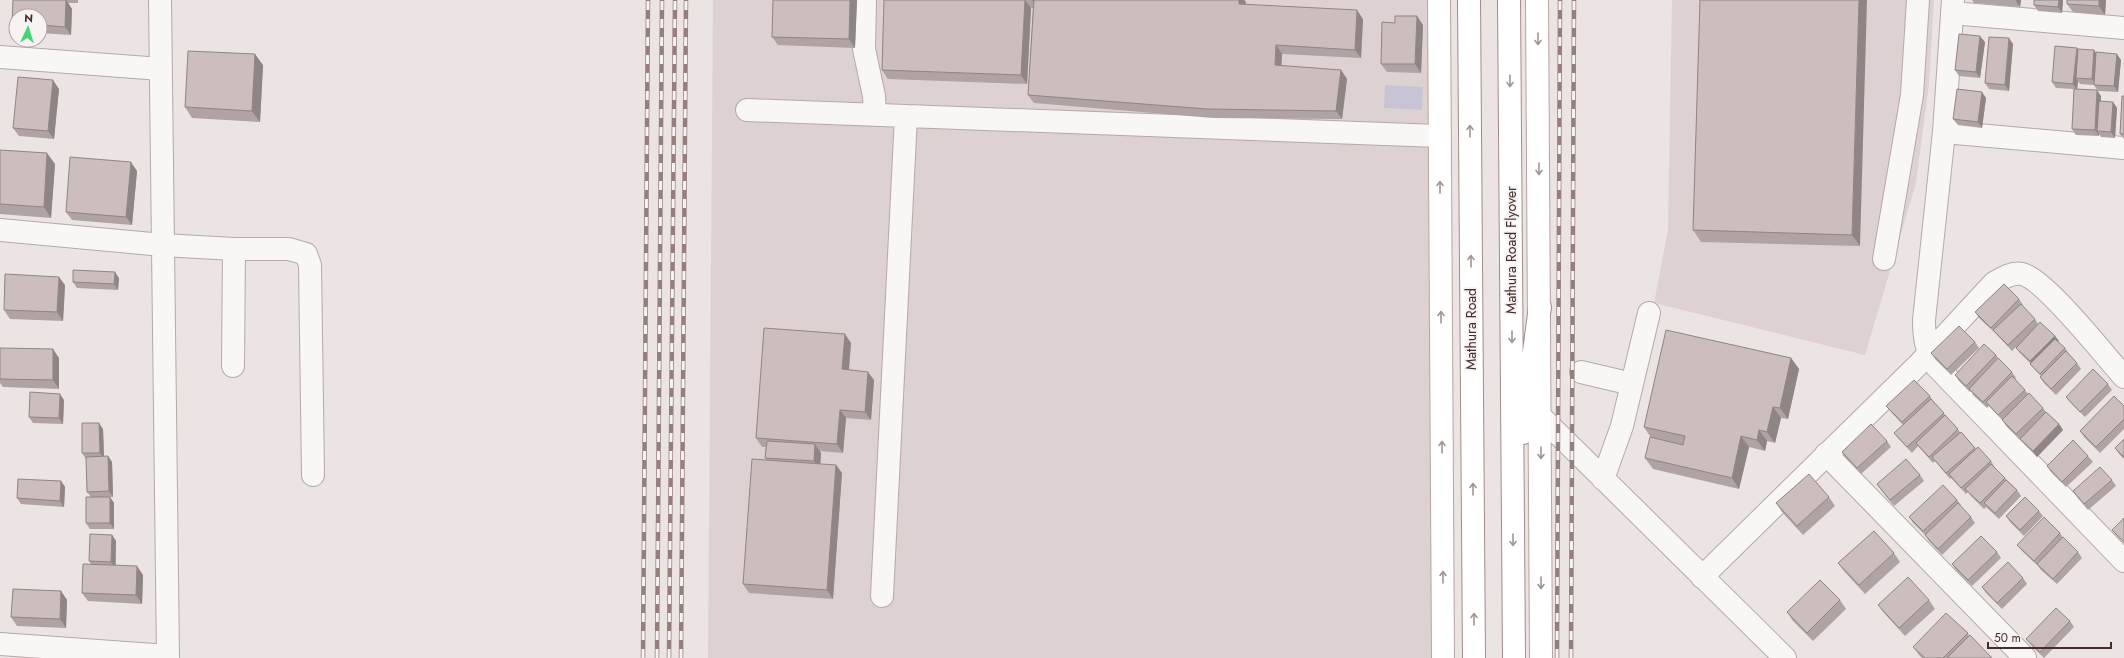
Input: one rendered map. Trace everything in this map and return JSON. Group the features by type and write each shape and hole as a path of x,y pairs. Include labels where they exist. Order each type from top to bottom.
{"main road":[{"path":"1439,0 1443,658"},
{"name":"Mathura Road","path":"1469,0 1474,658"},
{"name":"Mathura Road Flyover","path":"1509,0 1513,501"},
{"path":"1537,0 1541,417 1541,658"},
{"path":"1514,658 1513,501 1540,307"}],"street":[{"path":"0,644 168,657 160,0"},
{"path":"865,0 864,49 874,96 875,115"},
{"path":"1884,260 1912,95 1918,0"},
{"path":"2124,28 2037,10 1953,6 1944,132 1924,320 1924,338 1928,354 1936,366 2124,561"},
{"path":"0,58 161,69"},
{"path":"747,110 1440,136"},
{"path":"882,596 906,116"},
{"path":"1944,132 2124,148"},
{"path":"0,230 163,245 234,249 289,249 306,254 310,265 313,475"},
{"path":"233,366 234,249"},
{"path":"1702,577 1928,354 1994,283 2007,275 2021,274 2034,279 2050,294 2124,378"},
{"path":"1603,479 1622,426 1649,312"},
{"path":"1581,372 1632,384"},
{"path":"1541,417 1785,658"},
{"path":"1826,454 2025,658"}],"shaded area":[{"path":"713,0 1444,0 1446,658 708,658"},
{"path":"1672,0 1934,0 1929,84 1916,183 1865,355 1654,303 1668,230"},
{"path":"1385,85 1423,87 1422,110 1384,108"}],"building":[{"path":"13,0 66,0 65,27 48,26 48,8 13,8"},
{"path":"773,0 850,0 849,39 772,37"},
{"path":"884,0 1025,0 1021,75 882,70"},
{"path":"1034,0 1239,0 1239,4 1357,10 1355,50 1276,45 1275,65 1341,70 1336,111 1207,109 1028,95"},
{"path":"1700,0 1859,0 1852,235 1693,230"},
{"path":"2034,0 2059,0 2058,7 2034,5"},
{"path":"2067,0 2099,0 2099,6 2067,4"},
{"path":"1395,16 1417,16 1415,64 1381,64 1382,22 1395,23"},
{"path":"1959,34 1980,36 1976,72 1955,70"},
{"path":"1989,37 2009,38 2005,85 1985,83"},
{"path":"2055,46 2077,48 2073,84 2052,82"},
{"path":"2078,49 2094,50 2092,79 2076,78"},
{"path":"188,51 255,54 252,111 185,107"},
{"path":"2096,52 2117,54 2114,86 2094,85"},
{"path":"18,77 53,80 48,131 13,128"},
{"path":"1957,89 1982,92 1978,122 1953,119"},
{"path":"2074,89 2097,90 2095,130 2072,129"},
{"path":"2122,96 2124,96 2124,134 2120,134"},
{"path":"2099,101 2113,102 2111,132 2097,131"},
{"path":"0,150 47,153 44,207 0,204"},
{"path":"70,157 131,162 126,217 66,212"},
{"path":"73,270 115,272 114,284 73,282"},
{"path":"5,274 59,277 57,312 4,310"},
{"path":"2004,284 2019,299 1991,328 1975,312"},
{"path":"2021,304 2035,319 2008,345 1993,330"},
{"path":"2040,322 2055,336 2030,361 2016,348"},
{"path":"1959,326 1975,342 1947,369 1931,353"},
{"path":"764,328 845,334 842,369 868,372 865,412 840,410 837,444 756,438"},
{"path":"1666,330 1791,358 1780,408 1773,407 1767,432 1759,430 1757,440 1741,436 1732,478 1645,458 1650,437 1683,445 1685,436 1644,427"},
{"path":"2055,339 2065,348 2040,374 2030,364"},
{"path":"1984,344 1996,355 1966,386 1955,375"},
{"path":"0,348 53,349 53,380 0,379"},
{"path":"2066,351 2077,363 2051,389 2040,377"},
{"path":"1998,358 2012,372 1983,402 1969,389"},
{"path":"2093,369 2108,384 2080,412 2066,397"},
{"path":"2012,376 2025,390 1998,415 1986,402"},
{"path":"1914,380 1930,396 1902,422 1886,406"},
{"path":"30,392 60,394 59,418 29,417"},
{"path":"2029,393 2043,408 2016,434 2002,420"},
{"path":"2114,396 2124,406 2124,419 2096,447 2080,431"},
{"path":"1931,399 1944,413 1907,447 1894,433"},
{"path":"2046,412 2059,424 2033,451 2020,439"},
{"path":"1945,415 1958,429 1929,457 1916,443"},
{"path":"82,423 99,423 100,453 82,453"},
{"path":"1871,424 1887,441 1857,468 1842,452"},
{"path":"1961,432 1975,448 1946,473 1932,457"},
{"path":"2124,439 2124,457 2115,448"},
{"path":"2073,440 2088,456 2062,482 2047,466"},
{"path":"767,441 815,444 814,461 765,458"},
{"path":"1978,447 1991,461 1961,488 1949,474"},
{"path":"108,456 109,491 87,492 86,457"},
{"path":"752,459 836,465 827,590 743,584"},
{"path":"1906,459 1920,475 1890,500 1877,484"},
{"path":"1991,464 2005,478 1980,503 1965,489"},
{"path":"2100,467 2112,480 2084,504 2073,491"},
{"path":"1809,474 1829,497 1797,526 1776,503"},
{"path":"18,479 61,481 60,501 17,498"},
{"path":"2006,480 2017,490 1995,513 1984,503"},
{"path":"1943,485 1957,500 1923,531 1909,517"},
{"path":"86,497 110,497 110,523 86,523"},
{"path":"2025,497 2039,511 2020,530 2006,516"},
{"path":"1958,503 1971,517 1938,549 1925,535"},
{"path":"2044,517 2060,533 2034,561 2017,545"},
{"path":"2124,518 2124,542 2112,530"},
{"path":"1874,531 1894,553 1859,585 1838,563"},
{"path":"90,534 112,535 111,562 89,561"},
{"path":"1981,536 1997,552 1968,580 1952,564"},
{"path":"2063,537 2078,552 2053,579 2037,564"},
{"path":"2008,562 2023,578 1997,603 1982,587"},
{"path":"83,564 137,566 136,595 82,593"},
{"path":"1908,577 1929,600 1899,628 1878,605"},
{"path":"1820,580 1840,600 1807,633 1787,612"},
{"path":"13,589 61,591 60,619 11,617"},
{"path":"2056,608 2070,621 2040,652 2026,639"},
{"path":"1946,613 1968,633 1943,658 1925,658 1913,647"},
{"path":"1970,635 1992,658 1947,658"}],"railway":[{"path":"643,658 648,0"},
{"path":"657,658 662,0"},
{"path":"669,658 675,0"},
{"path":"681,658 686,0"},
{"path":"1557,658 1560,0"},
{"path":"1571,658 1574,0"}]}
